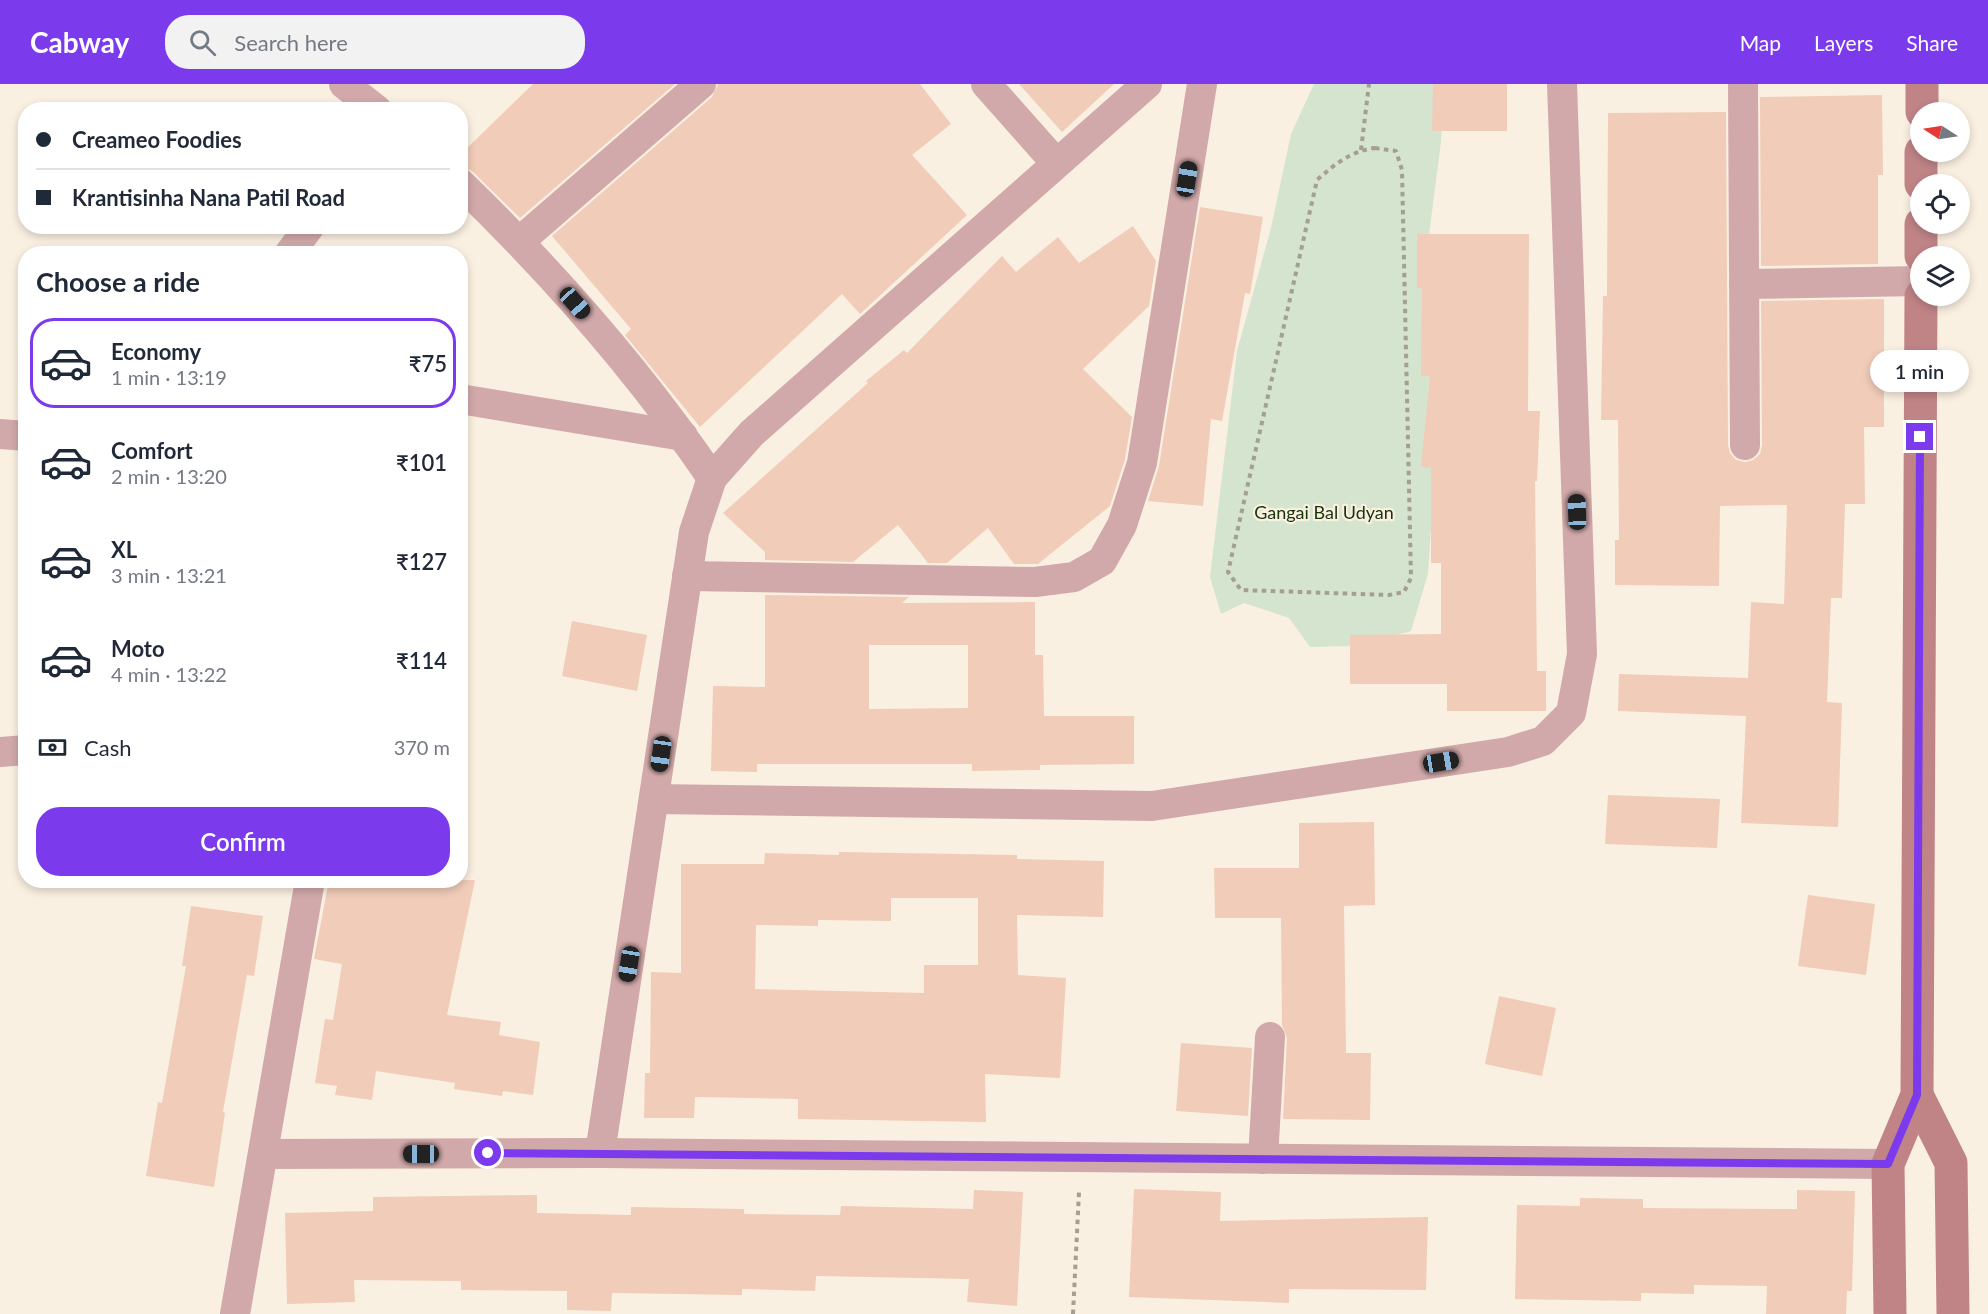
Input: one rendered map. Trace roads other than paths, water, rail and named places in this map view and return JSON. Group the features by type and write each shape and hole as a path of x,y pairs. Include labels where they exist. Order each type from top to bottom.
{"main road":[{"path":"1922,84 1922,102"},
{"path":"1890,1314 1888,1164 1917,1095 1921,306"},
{"path":"1917,1095 1952,1163 1953,1314"}],"street":[{"path":"344,84 367,102"},
{"path":"520,241 701,84"},
{"path":"986,84 1056,163"},
{"path":"600,1153 694,532 712,478 752,433 1147,84"},
{"path":"687,576 1035,582 1074,577 1102,561 1122,525 1142,463 1202,84"},
{"path":"654,799 1152,806 1508,752 1543,741 1571,713 1582,654 1562,84"},
{"path":"1743,84 1745,445"},
{"path":"468,191 520,241 617,349 712,478"},
{"path":"1744,284 1910,281"},
{"path":"468,400 683,436"},
{"path":"0,434 18,435"},
{"path":"0,752 18,751"},
{"path":"235,1314 309,888"},
{"path":"1263,1159 1270,1038"},
{"path":"263,1154 600,1153 1888,1164"}],"park label":[{"name":"Gangai Bal Udyan","path":"1324,513"}]}
